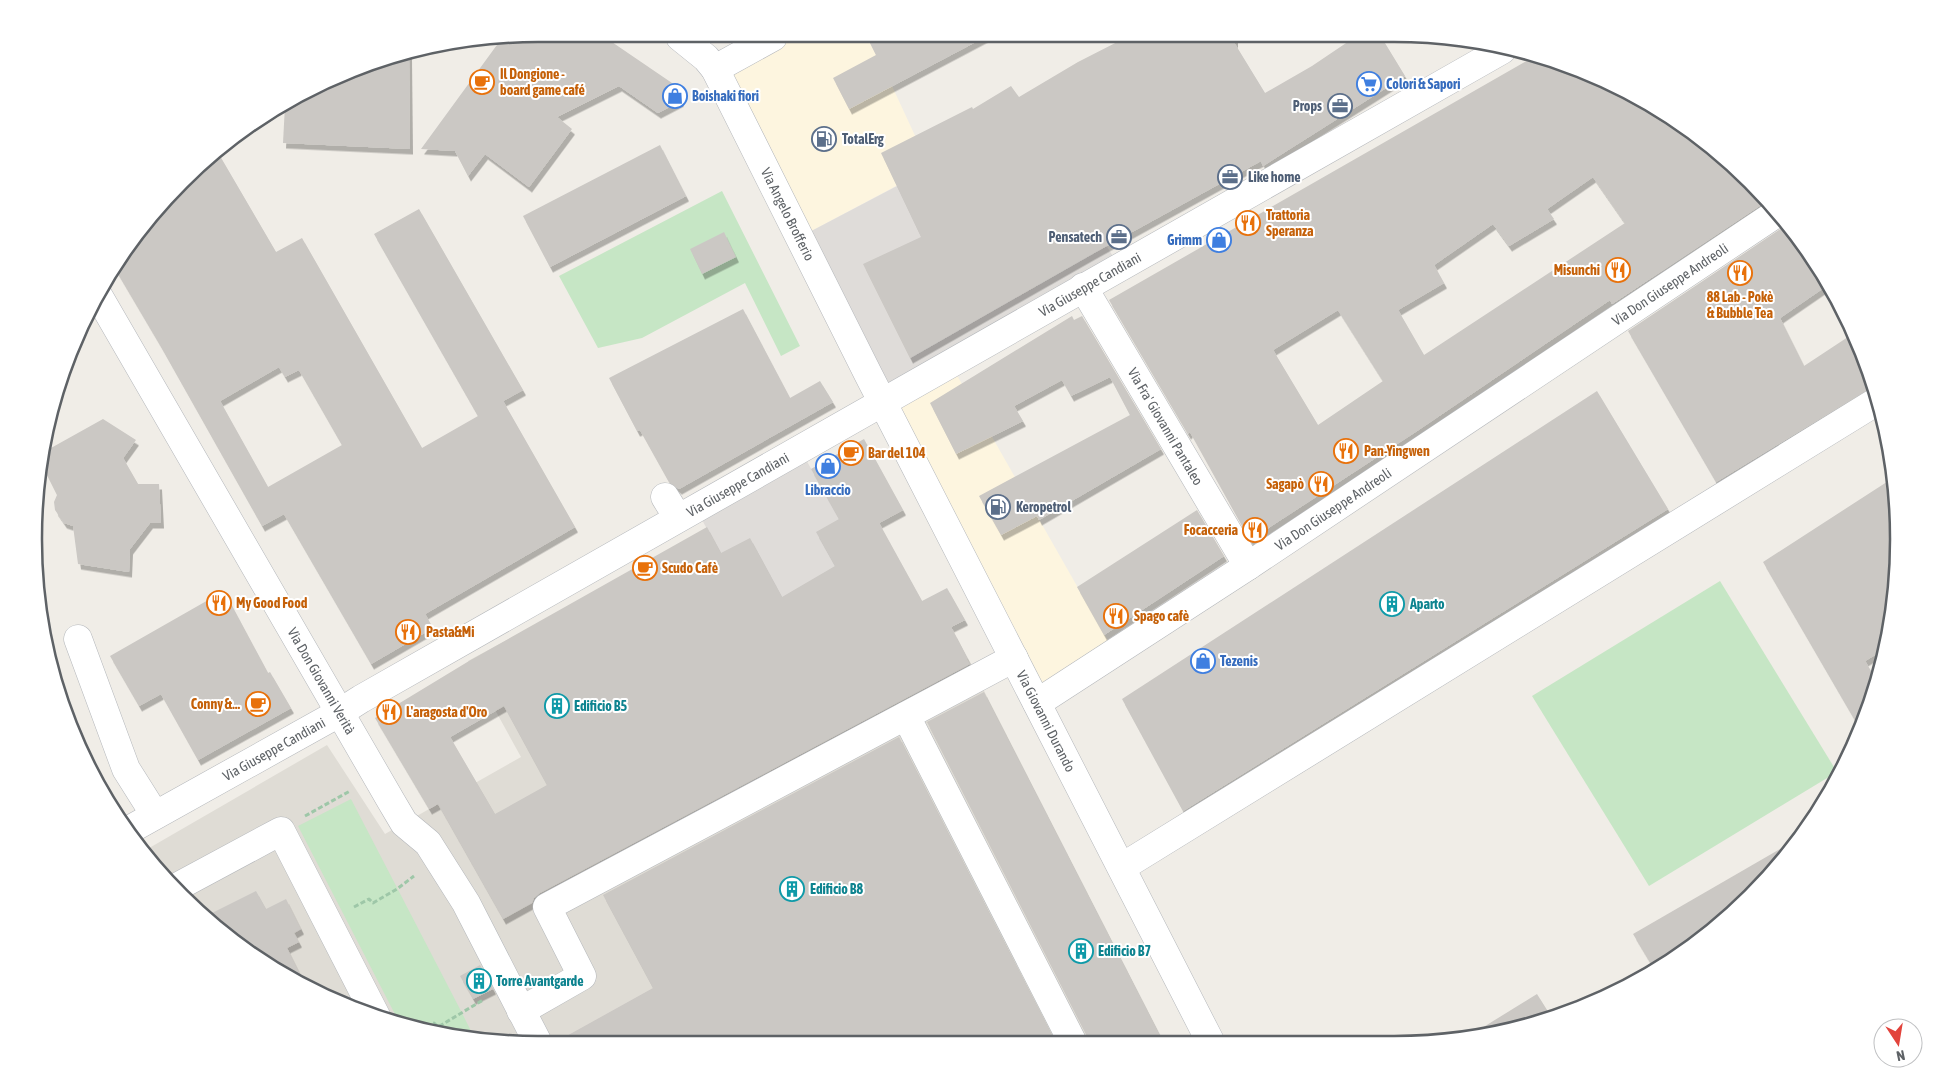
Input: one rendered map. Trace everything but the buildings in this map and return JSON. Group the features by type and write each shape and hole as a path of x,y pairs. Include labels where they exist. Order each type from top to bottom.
{"street":[{"name":"Via Angelo Brofferio","path":"686,42 706,58 715,69 882,401"},
{"path":"715,69 764,42"},
{"name":"Via Giuseppe Candiani","path":"135,827 339,713 672,508 882,401 1496,53"},
{"name":"Via Don Giuseppe Andreoli","path":"1037,703 1248,566 1771,217"},
{"name":"Via Fra' Giovanni Pantaleo","path":"1083,287 1248,566"},
{"name":"Via Don Giovanni Verità","path":"103,303 404,823 428,844 466,903 534,1036"},
{"name":"Via Giovanni Durando","path":"882,401 1207,1036"},
{"path":"1127,864 1872,404"},
{"path":"78,639 126,769 154,815"},
{"path":"521,1011 582,976 546,907 1014,658"},
{"path":"906,716 1069,1036"},
{"path":"182,884 281,831 371,1006"}],"path":[{"path":"300,819 351,790 356,797"},
{"path":"328,922 369,899 372,903 398,889 438,859"},
{"path":"440,1026 508,986"}],"shaded area":[{"path":"767,42 870,42 930,168 800,237 727,63"},
{"path":"1053,160 1119,266 882,400 800,237 897,186"},
{"path":"950,363 1114,651 1038,701 884,401"},
{"path":"800,449 912,648 805,707 696,509"},
{"path":"531,627 637,817 957,638 1160,1036 539,1036 474,1031 442,1026 410,1019 349,998 319,984 263,952 237,933 188,890 150,847 327,745 385,834 521,757 468,661"}],"green space":[{"path":"722,191 800,346 781,356 745,283 642,338 598,348 559,276"},
{"path":"1720,581 1834,768 1830,776 1649,886 1532,696"},
{"path":"351,799 471,1030 442,1026 395,1014 298,826"}],"place":[{"name":"Il Dongione - board game café","path":"482,82"},
{"name":"Colori & Sapori","path":"1369,84"},
{"name":"Boishaki fiori","path":"675,96"},
{"name":"Props","path":"1340,106"},
{"name":"TotalErg","path":"824,139"},
{"name":"Like home","path":"1230,177"},
{"name":"Trattoria Speranza","path":"1248,223"},
{"name":"Pensatech","path":"1119,237"},
{"name":"Grimm","path":"1219,240"},
{"name":"Misunchi","path":"1618,270"},
{"name":"88 Lab - Pokè & Bubble Tea","path":"1740,273"},
{"name":"Pan-Yingwen","path":"1346,451"},
{"name":"Bar del 104","path":"851,453"},
{"name":"Libraccio","path":"828,466"},
{"name":"Sagapò","path":"1321,484"},
{"name":"Keropetrol","path":"998,507"},
{"name":"Focacceria","path":"1255,530"},
{"name":"Scudo Cafè","path":"645,568"},
{"name":"My Good Food","path":"219,603"},
{"name":"Aparto","path":"1392,604"},
{"name":"Spago cafè","path":"1116,616"},
{"name":"Pasta&Mi","path":"408,632"},
{"name":"Tezenis","path":"1203,661"},
{"name":"Conny &…","path":"258,704"},
{"name":"Edificio B5","path":"557,706"},
{"name":"L'aragosta d'Oro","path":"389,712"},
{"name":"Edificio B8","path":"792,889"},
{"name":"Edificio B7","path":"1081,951"},
{"name":"Torre Avantgarde","path":"479,981"}]}
